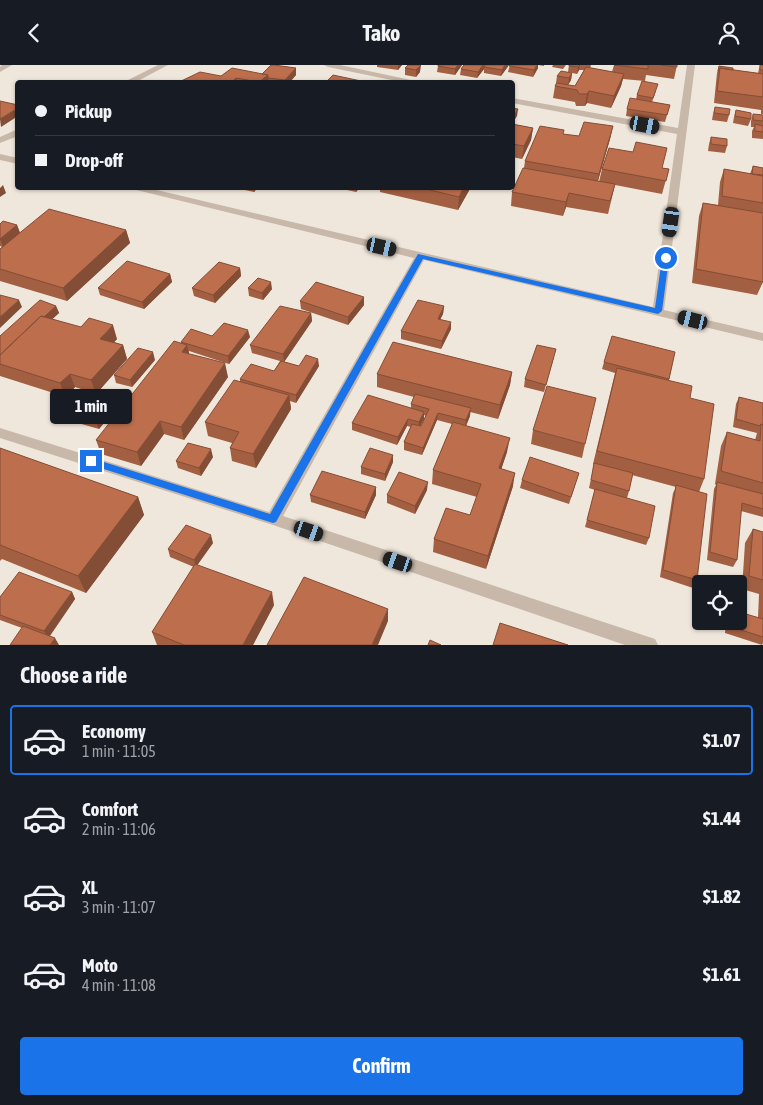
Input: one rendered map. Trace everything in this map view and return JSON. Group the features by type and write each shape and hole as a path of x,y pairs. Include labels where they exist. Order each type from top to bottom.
{"street":[{"path":"0,70 8,65"},
{"path":"132,80 164,65"},
{"path":"328,65 406,80"},
{"path":"658,311 691,65"},
{"path":"515,101 683,132"},
{"path":"0,139 15,133"},
{"path":"0,157 15,160"},
{"path":"142,190 763,337"},
{"path":"273,519 421,256"},
{"path":"0,433 273,519 649,645"}],"building":[{"path":"271,65 296,68 285,80 268,78 268,75 262,74"},
{"path":"408,65 421,65 416,70 405,68"},
{"path":"438,65 458,65 455,69"},
{"path":"464,65 483,65 478,72 461,69"},
{"path":"485,65 505,65 502,70 484,67"},
{"path":"510,65 537,65 534,70"},
{"path":"614,65 648,65 648,69"},
{"path":"661,65 677,65 677,67"},
{"path":"719,66 733,68 733,70 720,68 718,71"},
{"path":"586,67 624,74 614,96 589,91 587,94 579,94 577,90 555,86 557,83 575,86"},
{"path":"232,68 268,75 262,80 236,78 234,80 183,80 200,72 221,76"},
{"path":"720,68 763,74 763,97 717,91"},
{"path":"561,71 572,73 569,78 557,76"},
{"path":"333,75 356,80 328,80"},
{"path":"642,81 658,84 653,98 637,95"},
{"path":"630,98 670,105 667,115 627,109"},
{"path":"0,101 15,104 15,110 0,119"},
{"path":"715,107 730,109 729,115 714,113"},
{"path":"736,110 751,113 751,119 735,116"},
{"path":"753,114 763,115 763,121 753,120"},
{"path":"584,122 613,126 599,174 525,161 540,126 564,130 563,134 579,136"},
{"path":"755,124 763,126 763,132 755,131"},
{"path":"515,125 533,128 524,146 515,144"},
{"path":"711,137 727,139 727,146 711,144"},
{"path":"636,142 667,148 662,168 669,169 666,181 602,169 609,148 633,152"},
{"path":"753,166 763,168 763,175 752,174"},
{"path":"523,168 615,184 610,201 569,193 566,202 512,192 515,190 515,185"},
{"path":"724,169 763,176 763,203 722,196"},
{"path":"430,190 462,190 459,197"},
{"path":"703,203 763,213 763,282 696,269"},
{"path":"49,209 126,230 63,288 0,269 0,249"},
{"path":"3,221 17,225 0,239 0,224"},
{"path":"127,261 170,274 142,302 98,288"},
{"path":"219,262 240,268 213,295 192,288"},
{"path":"258,278 271,282 262,293 248,288"},
{"path":"316,282 364,297 348,317 300,301"},
{"path":"0,295 19,300 0,317"},
{"path":"40,300 56,306 44,317 41,316 0,355 0,336"},
{"path":"418,300 444,306 438,319 451,322 442,341 401,331"},
{"path":"280,306 311,313 283,354 250,345"},
{"path":"41,316 81,327 89,318 113,325 100,339 123,345 91,380 70,374 60,383 0,364 0,355"},
{"path":"224,323 248,330 228,356 181,342 191,329 212,336"},
{"path":"612,336 675,352 669,379 604,362"},
{"path":"174,341 187,345 182,352 225,363 181,427 160,421 137,452 96,440"},
{"path":"393,342 512,372 500,405 377,374"},
{"path":"537,345 556,349 546,385 525,379"},
{"path":"138,348 153,352 130,380 114,375"},
{"path":"306,355 318,359 296,395 240,379 251,364 274,371 281,361 299,366"},
{"path":"617,368 692,386 690,398 714,404 704,479 597,451"},
{"path":"234,380 289,395 253,454 230,448 239,432 205,422"},
{"path":"547,386 596,398 585,444 533,430"},
{"path":"415,394 471,408 466,420 438,413 423,448 404,442 412,424 421,426 429,409 411,404"},
{"path":"368,395 424,412 419,422 408,419 398,437 352,423"},
{"path":"739,397 763,403 763,425 761,424 760,426 736,419"},
{"path":"88,399 109,405 96,422 75,416"},
{"path":"453,422 510,438 499,468 515,473 488,556 434,539 446,508 470,515 481,484 433,470"},
{"path":"761,424 763,425 763,483 721,471 727,432 760,441"},
{"path":"188,443 211,449 199,468 176,461"},
{"path":"0,448 138,497 78,576 0,545"},
{"path":"370,448 393,455 385,474 361,467"},
{"path":"530,457 579,473 571,497 522,480"},
{"path":"594,463 633,473 629,491 591,480"},
{"path":"322,471 376,487 365,512 310,495"},
{"path":"399,472 428,482 415,506 387,495"},
{"path":"717,482 763,494 763,509 742,503 737,560 710,552"},
{"path":"676,485 707,494 698,575 692,575 692,579 663,570"},
{"path":"595,489 655,506 649,538 587,520"},
{"path":"186,525 211,535 194,560 168,549"},
{"path":"753,529 763,532 763,580 749,576"},
{"path":"195,564 272,592 243,645 184,645 152,632"},
{"path":"19,572 72,592 44,631 0,615 0,597"},
{"path":"304,577 388,609 372,645 267,645"},
{"path":"747,614 763,619 763,637 741,630 747,630"},
{"path":"500,623 568,645 493,645"},
{"path":"23,626 55,638 50,645 10,645"},
{"path":"430,640 441,645 428,645"}],"route":[{"path":"91,461 273,519 421,256 658,311 666,258"}]}
